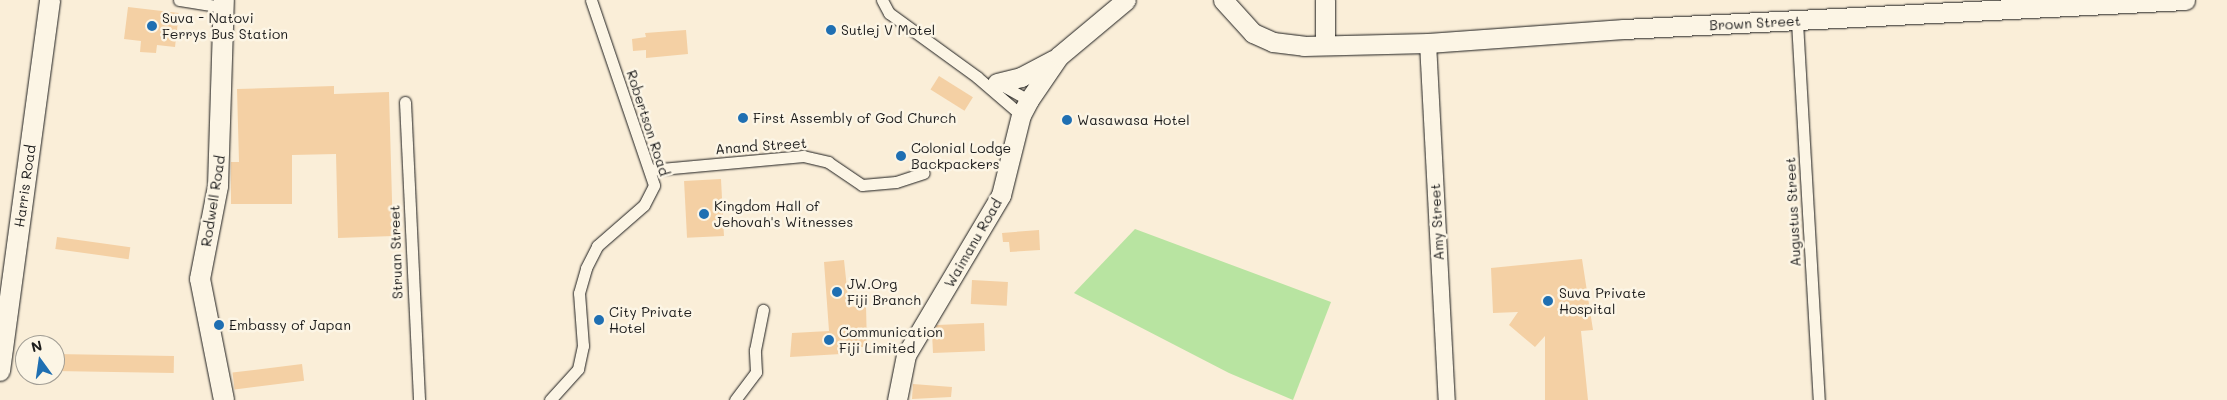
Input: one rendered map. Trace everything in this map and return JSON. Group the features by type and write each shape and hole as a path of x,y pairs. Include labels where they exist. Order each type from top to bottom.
{"highway":[{"name":"Harris Road","path":"0,372 50,0"},
{"name":"Rodwell Road","path":"223,3 218,186 200,279 224,400"}],"main road":[{"name":"Waimanu Road","path":"898,400 906,356 1001,196 1025,107 1059,56 1126,0"},
{"path":"1223,0 1236,18 1273,42 1325,44 1325,0"},
{"name":"Brown Street","path":"1325,44 1428,43 2185,0"},
{"name":"Amy Street","path":"1428,43 1447,400"},
{"path":"997,83 1021,77 1059,56"}],"street":[{"path":"179,0 223,3"},
{"name":"Robertson Road","path":"550,400 578,369 583,346 579,293 586,268 597,246 651,195 654,185 590,0"},
{"path":"882,0 889,12 977,77 1025,107"},
{"name":"Augustus Street","path":"1797,22 1819,400"},
{"path":"977,77 997,83 1025,107"},
{"name":"Struan Street","path":"405,102 419,400"},
{"name":"Anand Street","path":"650,170 803,156 828,162 862,185 896,182 924,173"},
{"path":"735,400 756,372 755,350 763,310"}],"green space":[{"path":"1135,229 1331,302 1293,400 1229,373 1074,293"}],"building":[{"name":"Suva - Natovi Ferrys Bus Station","path":"128,7 179,13 175,47 157,45 156,53 140,52 141,41 124,39"},
{"path":"686,30 688,54 646,58 646,50 633,51 632,39 646,37 645,33"},
{"path":"939,76 973,97 964,111 931,90"},
{"path":"334,86 334,94 389,92 393,236 338,238 336,154 292,155 292,204 231,204 231,162 239,162 237,89"},
{"name":"Kingdom Hall of Jehovah's Witnesses","path":"721,179 724,236 687,238 684,181"},
{"path":"1039,230 1040,250 1010,252 1009,242 1003,242 1002,233"},
{"path":"57,237 130,247 129,259 55,249"},
{"name":"Suva Private Hospital","path":"1582,259 1593,330 1581,331 1588,400 1545,400 1545,336 1535,347 1509,325 1518,312 1493,313 1491,268"},
{"path":"844,260 849,307 866,305 867,347 839,347 841,354 790,357 792,333 829,331 824,262"},
{"path":"972,280 1008,282 1007,306 971,304"},
{"path":"984,323 985,351 933,353 932,333 937,325"},
{"path":"65,354 174,356 174,373 65,371"},
{"path":"302,364 304,381 235,389 233,373"},
{"path":"913,384 952,387 951,397 912,399"}],"place":[{"name":"Suva - Natovi Ferrys Bus Station","path":"152,26"},
{"name":"Sutlej V Motel","path":"831,30"},
{"name":"First Assembly of God Church","path":"743,118"},
{"name":"Wasawasa Hotel","path":"1067,120"},
{"name":"Colonial Lodge Backpackers","path":"901,156"},
{"name":"Kingdom Hall of Jehovah's Witnesses","path":"704,214"},
{"name":"JW.Org Fiji Branch","path":"837,292"},
{"name":"Suva Private Hospital","path":"1548,301"},
{"name":"City Private Hotel","path":"599,320"},
{"name":"Embassy of Japan","path":"219,325"},
{"name":"Communication Fiji Limited","path":"829,340"}]}
